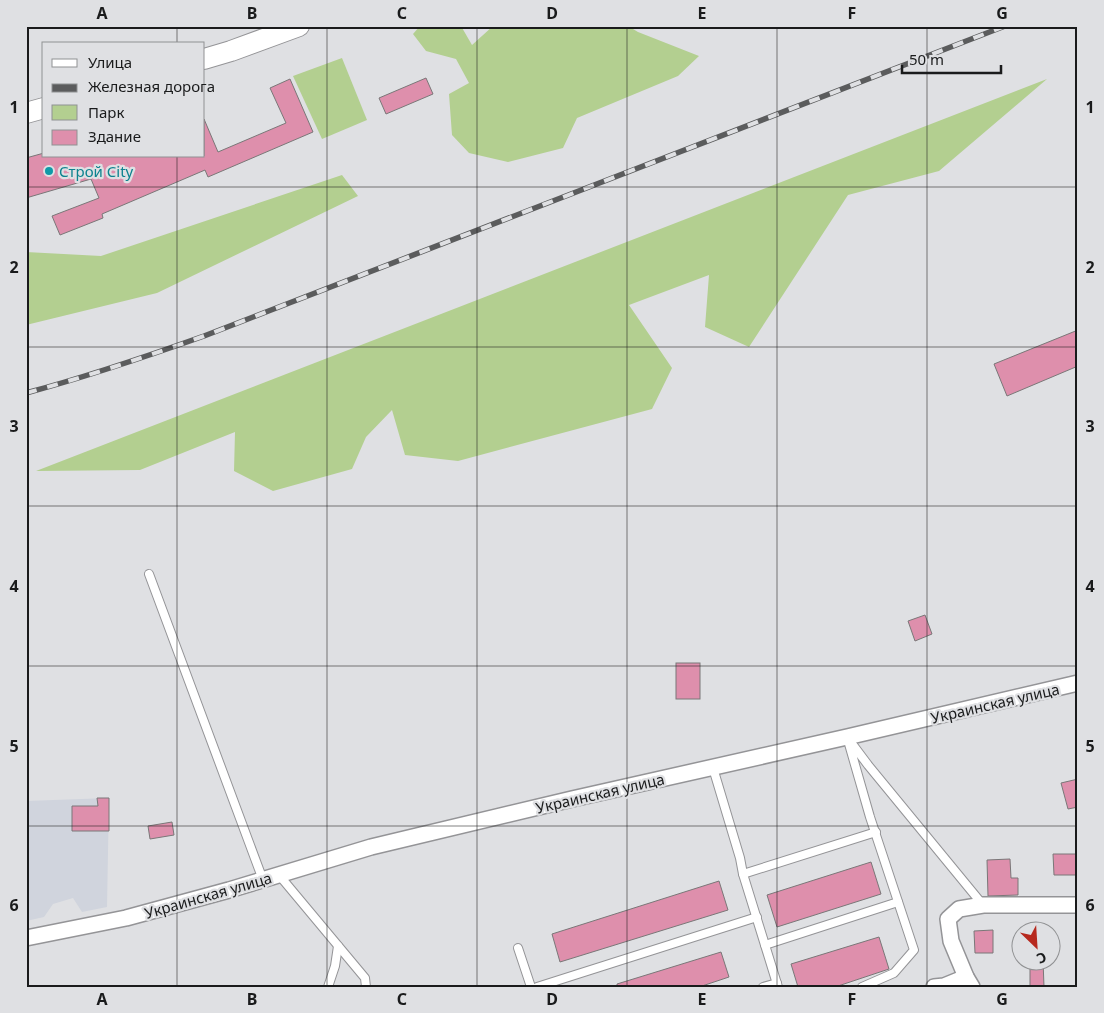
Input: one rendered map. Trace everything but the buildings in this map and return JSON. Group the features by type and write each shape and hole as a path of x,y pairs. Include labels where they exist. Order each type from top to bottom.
{"street":[{"path":"205,59 299,26"},
{"path":"26,113 42,109"},
{"name":"Украинская улица","path":"26,938 126,918 263,880 370,847 1078,683"},
{"path":"934,987 969,982 951,941 948,919 959,909 983,905 1078,905"}],"lane":[{"path":"148,574 263,880"},
{"path":"846,738 914,950 894,973 862,987"},
{"path":"846,738 983,905"},
{"path":"713,768 743,874 778,985 763,987"},
{"path":"743,874 876,832"},
{"path":"279,875 365,978 366,987"},
{"path":"765,945 898,902"},
{"path":"537,987 756,917"},
{"path":"328,987 335,966 338,946"},
{"path":"518,948 531,987"}],"shaded area":[{"path":"109,798 107,907 82,912 73,898 53,904 44,917 26,921 26,801"}],"green space":[{"path":"420,26 461,26 472,45 493,26 628,26 638,32 699,56 678,76 577,118 563,148 508,162 469,153 452,135 449,94 469,83 456,59 426,51 413,34"},
{"path":"342,58 367,120 322,139 293,76"},
{"path":"1047,79 939,171 848,195 749,347 705,327 709,275 629,305 672,368 652,409 458,461 405,455 392,410 366,437 352,469 273,491 234,471 235,432 140,470 36,471"},
{"path":"342,175 358,196 157,293 26,325 26,252 101,256"}],"railway":[{"path":"26,393 204,336 1005,26"}],"place":[{"name":"Строй City","path":"49,171"}]}
